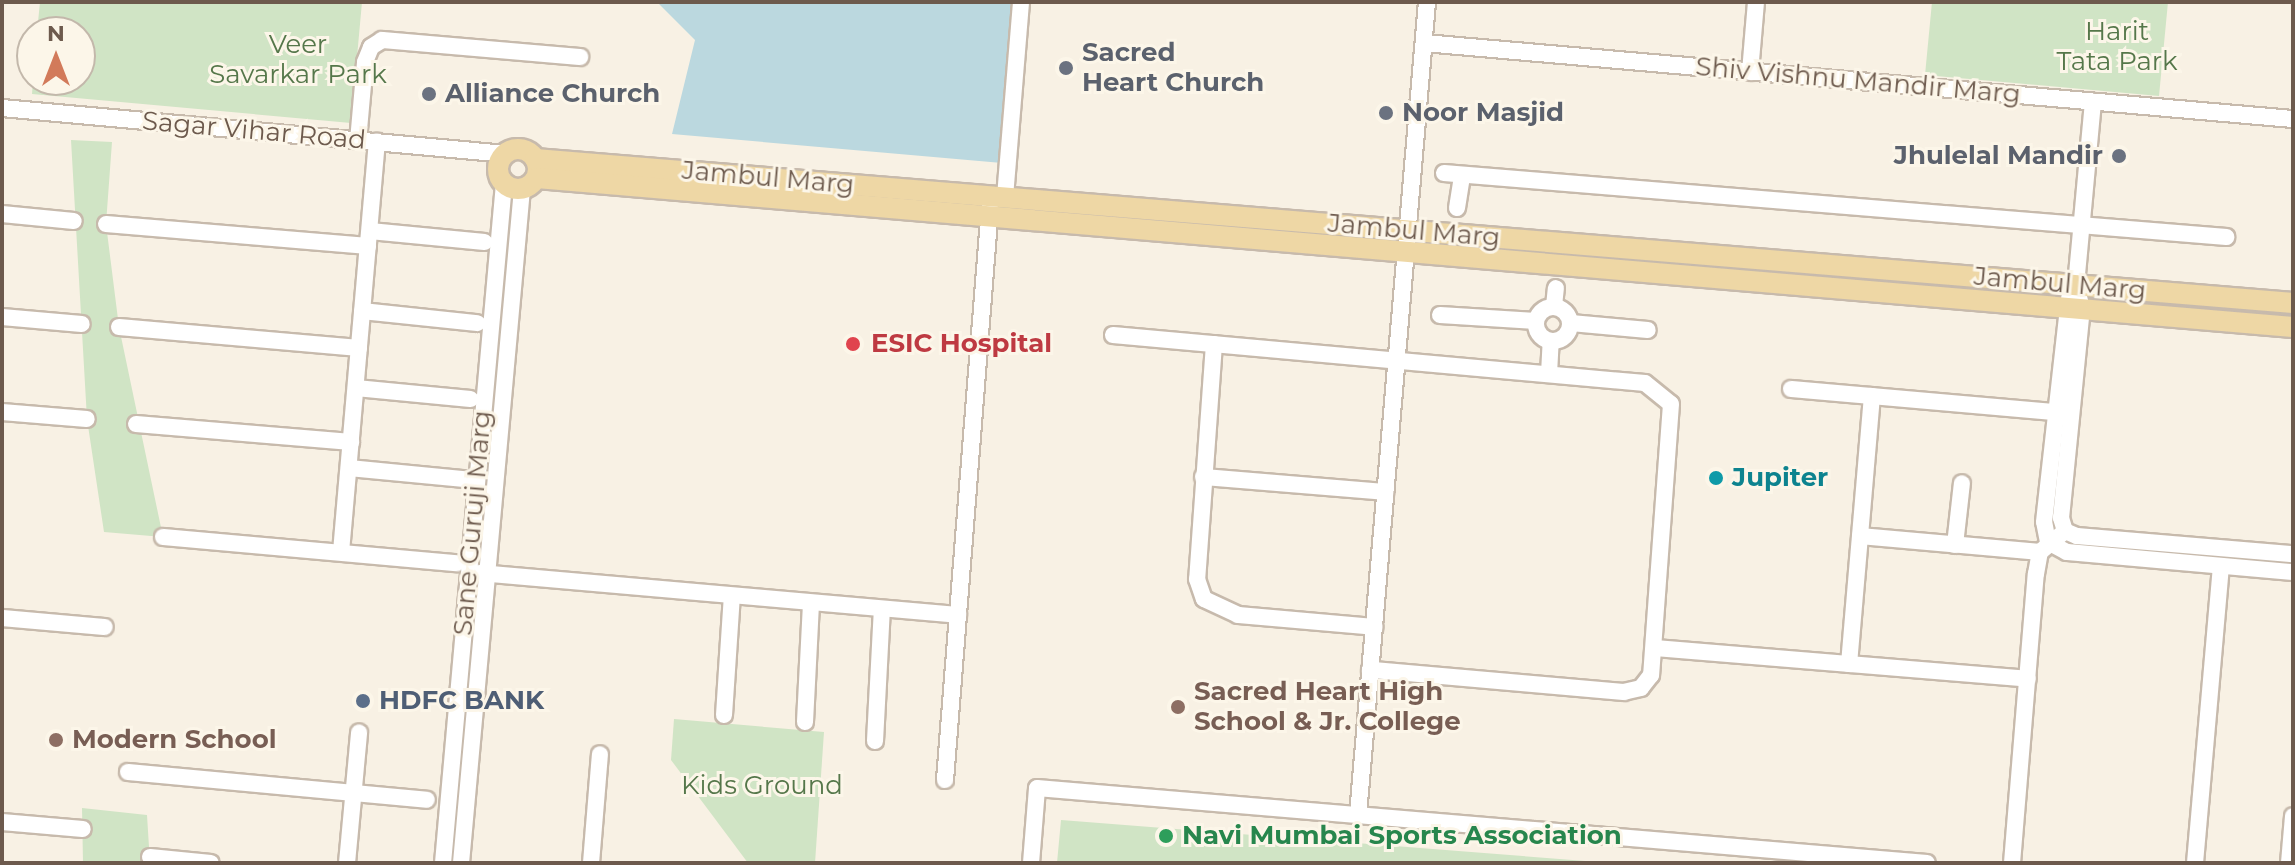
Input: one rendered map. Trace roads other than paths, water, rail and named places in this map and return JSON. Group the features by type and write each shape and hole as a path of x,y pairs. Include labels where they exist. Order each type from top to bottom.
{"main road":[{"name":"Jambul Marg","path":"517,172 1408,230 2293,303"},
{"name":"Jambul Marg","path":"996,203 1406,252 2293,327"}],"street":[{"path":"945,780 996,203 1021,2"},
{"path":"1358,815 1427,2"},
{"path":"1750,72 1756,2"},
{"path":"358,141 365,62 371,47 382,40 580,57"},
{"name":"Shiv Vishnu Mandir Marg","path":"1424,43 2293,119"},
{"path":"2012,863 2028,679 2044,547 2054,412 2073,309 2093,102"},
{"name":"Sagar Vihar Road","path":"2,108 478,151 517,172"},
{"path":"341,552 377,142"},
{"name":"Sane Guruji Marg","path":"443,863 463,568 517,172"},
{"name":"Sane Guruji Marg","path":"461,863 487,574 517,172"},
{"path":"1444,173 1462,178 2082,223 2226,237"},
{"path":"1457,208 1462,178"},
{"path":"2,214 74,221"},
{"path":"106,224 369,239 484,242"},
{"path":"1554,306 1556,288"},
{"path":"1554,306 1564,310 1571,323 1565,336 1551,341 1539,334 1536,321 1543,309 1554,306"},
{"path":"2065,531 2061,518 2073,309"},
{"path":"362,311 477,323"},
{"path":"1440,315 1536,321"},
{"path":"2,317 82,324"},
{"path":"1571,323 1648,330"},
{"path":"119,327 359,348"},
{"path":"1113,335 1645,383 1671,404 1654,648 1651,675 1641,688 1624,692 1370,670"},
{"path":"1549,374 1551,341"},
{"path":"1214,344 1197,579 1204,599 1238,615 1374,627"},
{"path":"356,388 470,399"},
{"path":"1791,389 2054,412"},
{"path":"1849,664 1872,396"},
{"path":"2,412 87,419"},
{"path":"136,424 351,442"},
{"path":"349,468 464,479"},
{"path":"1203,477 1385,492"},
{"path":"1955,545 1962,483"},
{"path":"2044,547 2065,531 2241,559 2293,572"},
{"path":"1860,536 1955,545 2044,547 2067,552 2221,566 2241,559 2293,554"},
{"path":"163,537 341,552 487,574 958,615"},
{"path":"2195,863 2221,566"},
{"path":"724,715 732,596"},
{"path":"805,722 811,603"},
{"path":"875,741 882,609"},
{"path":"2,618 105,627"},
{"path":"1654,648 2028,679"},
{"path":"347,863 359,733"},
{"path":"591,863 600,754"},
{"path":"128,772 427,800"},
{"path":"1031,863 1037,788 1927,863"},
{"path":"2289,863 2293,816"},
{"path":"2,822 83,829"},
{"path":"150,857 211,863"}],"water":[{"path":"657,2 1015,2 1002,163 672,134 695,40"}],"place":[{"name":"Sacred Heart Church","path":"1066,68"},
{"name":"Alliance Church","path":"429,94"},
{"name":"Noor Masjid","path":"1386,113"},
{"name":"Jhulelal Mandir","path":"2119,156"},
{"name":"ESIC Hospital","path":"853,344"},
{"name":"Jupiter","path":"1716,478"},
{"name":"HDFC BANK","path":"363,701"},
{"name":"Sacred Heart High School & Jr. College","path":"1178,707"},
{"name":"Modern School","path":"56,740"},
{"name":"Navi Mumbai Sports Association","path":"1166,836"}],"park label":[{"name":"Harit Tata Park","path":"2117,47"},
{"name":"Veer Savarkar Park","path":"298,60"},
{"name":"Kids Ground","path":"762,786"}]}
